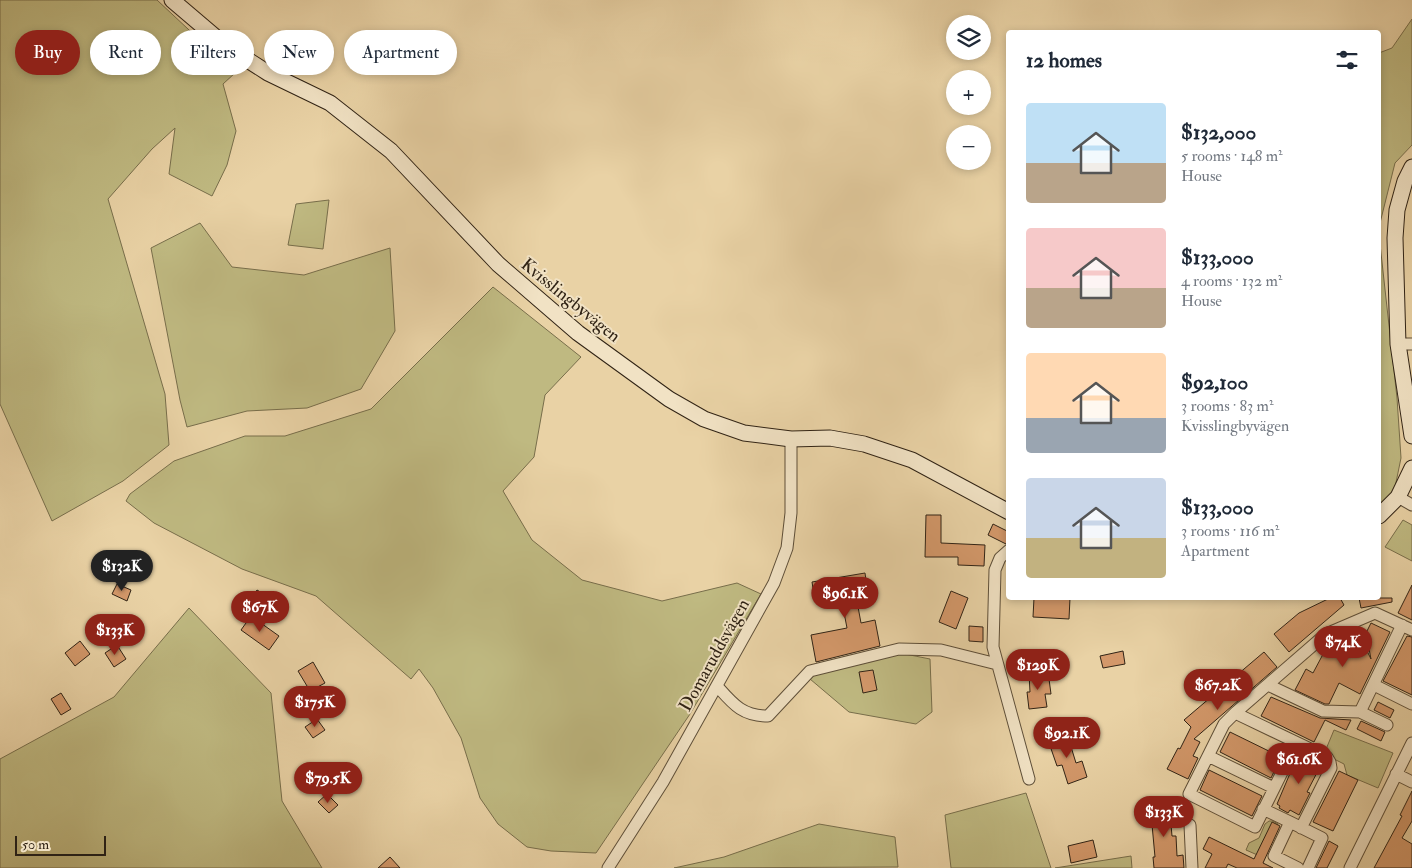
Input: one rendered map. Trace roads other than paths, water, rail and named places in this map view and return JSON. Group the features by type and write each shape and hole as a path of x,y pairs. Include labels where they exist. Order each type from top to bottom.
{"street":[{"name":"Kvisslingbyvägen","path":"172,0 226,46 268,73 330,103 391,152 498,264 578,333 669,399 704,420 744,433 791,439 830,438 864,444 912,460 1006,510"},
{"path":"1412,167 1405,181 1397,210 1394,238 1412,436"},
{"name":"Domaruddsvägen","path":"608,868 663,782 774,583 787,548 791,513 791,439"},
{"path":"1381,514 1398,497 1412,468"},
{"path":"1398,497 1412,505"},
{"path":"1006,553 1000,558 995,570 993,648 1029,778"},
{"path":"1296,744 1255,827 1189,794 1224,724 1235,713 1326,634 1376,613 1407,628 1360,712"},
{"path":"717,686 737,709 756,716 768,716 810,671 900,649 941,650 997,664"},
{"path":"1268,684 1323,711 1360,712 1387,725"},
{"path":"1374,685 1412,704"},
{"path":"1235,713 1296,744 1327,757 1330,762 1331,768 1301,828"},
{"path":"1350,868 1412,743"},
{"path":"1208,756 1274,788"},
{"path":"1396,774 1412,782"},
{"path":"1263,809 1322,838 1308,868"},
{"path":"1290,822 1274,856 1298,868"},
{"path":"1190,825 1192,868"}]}
